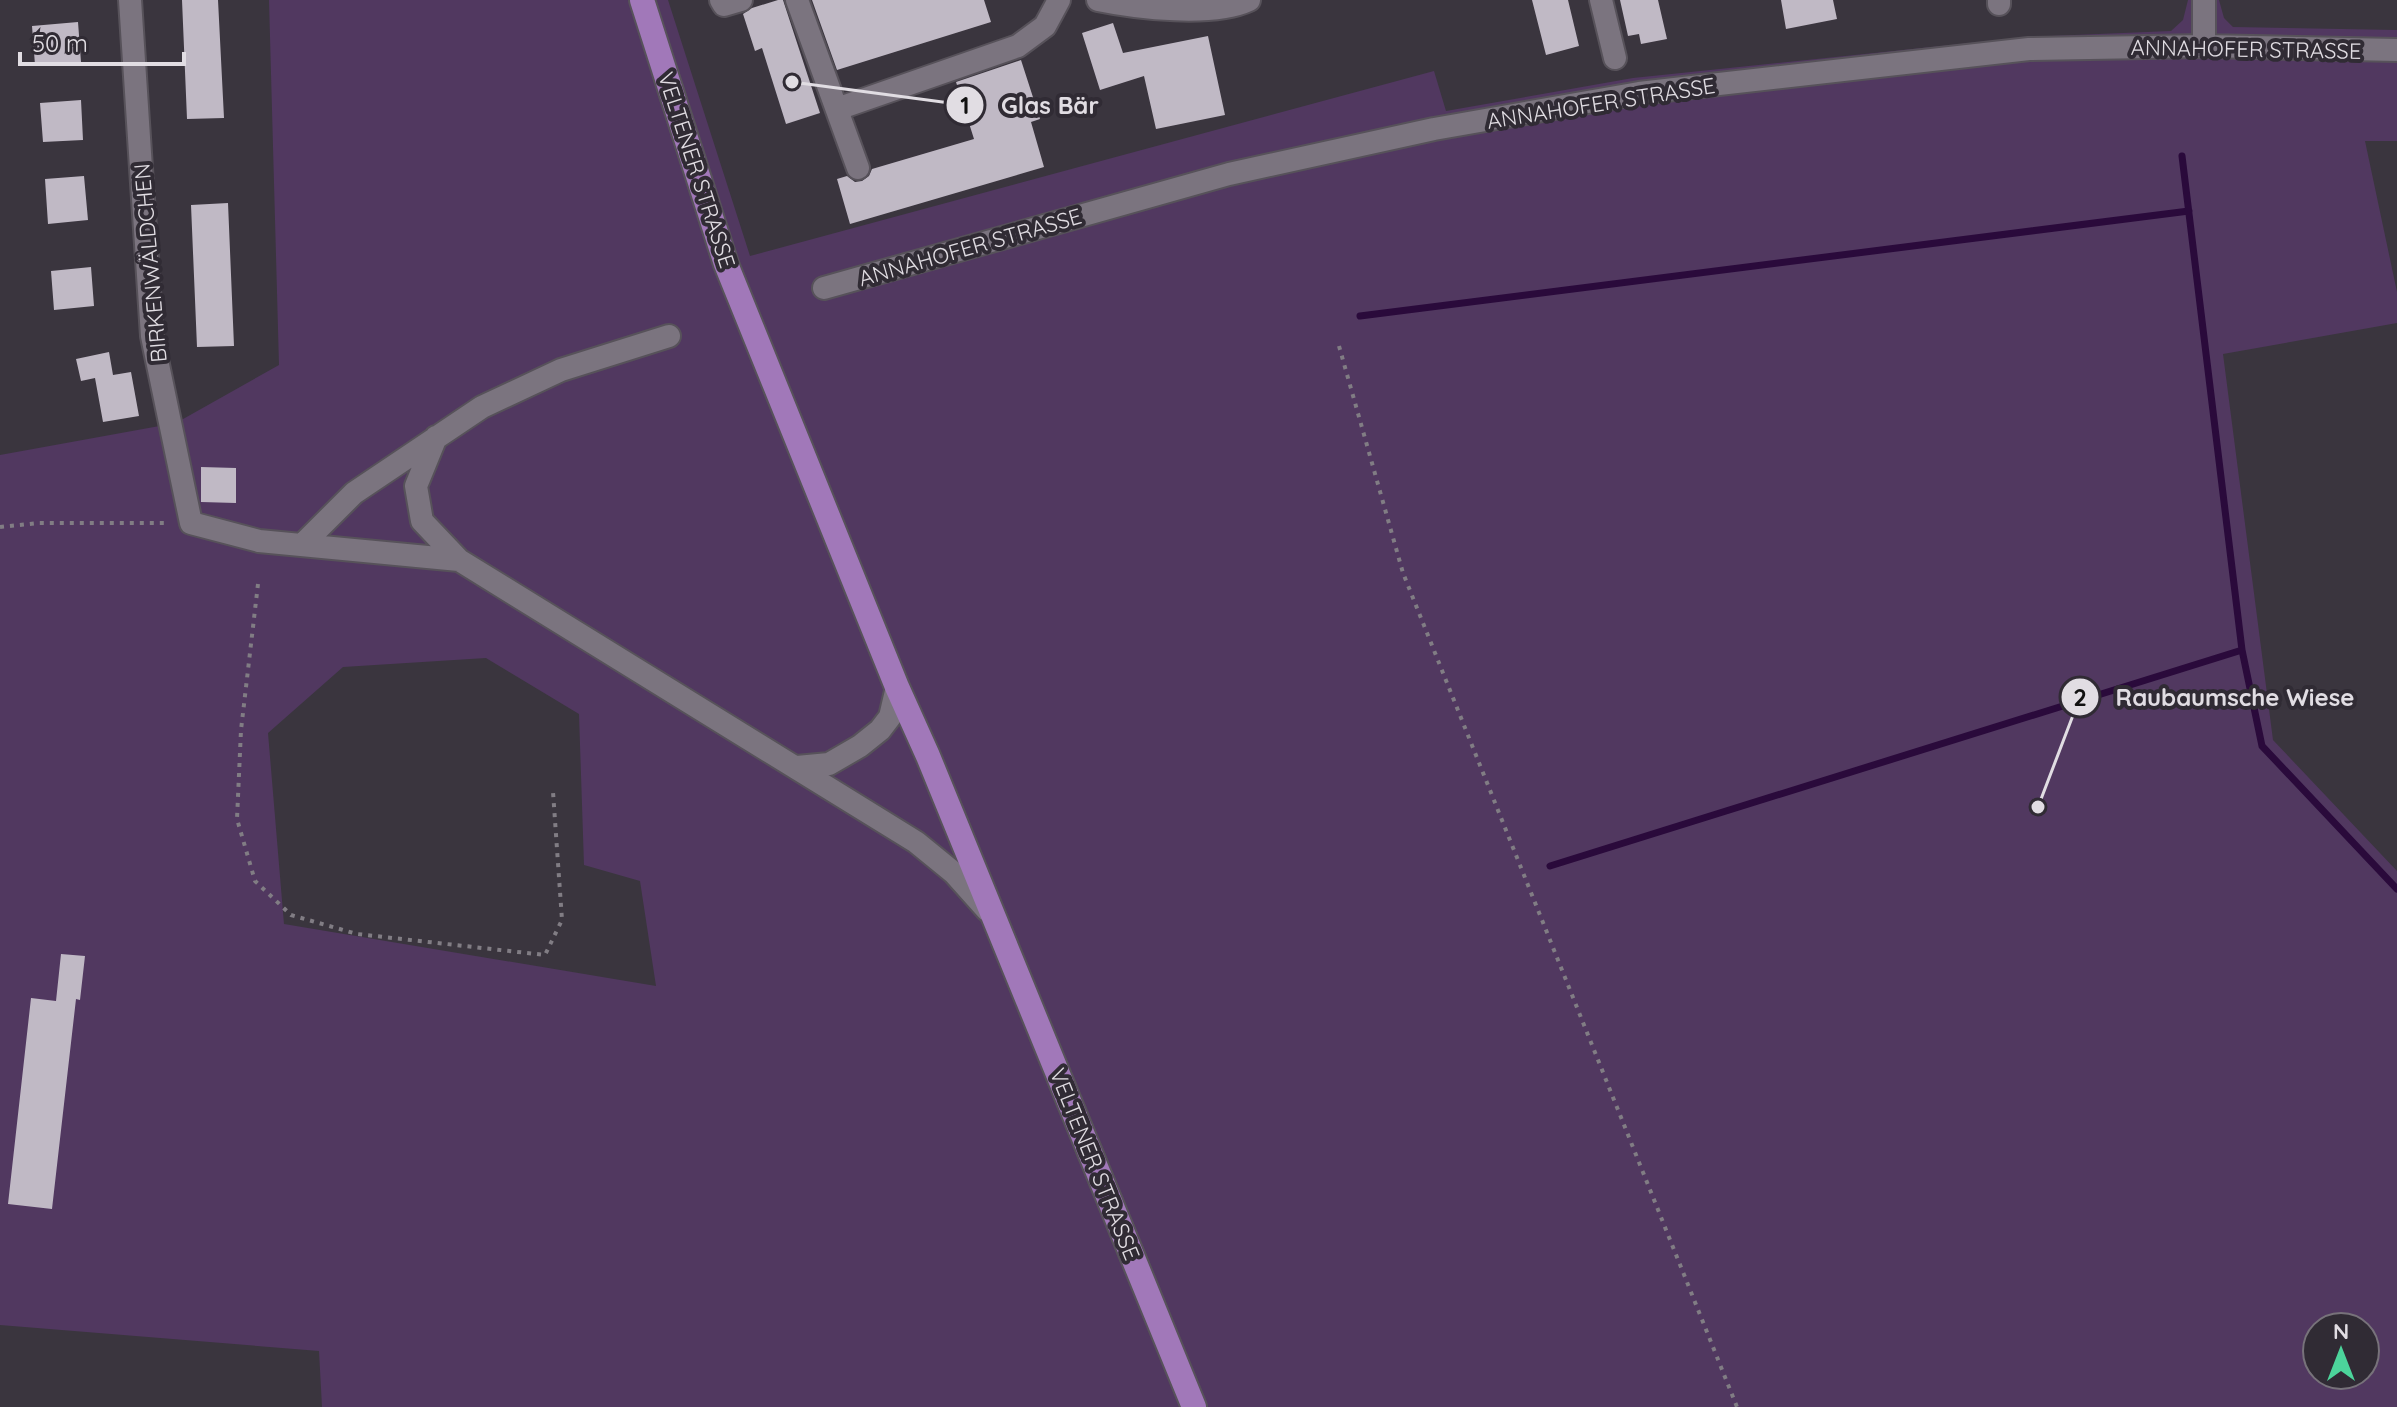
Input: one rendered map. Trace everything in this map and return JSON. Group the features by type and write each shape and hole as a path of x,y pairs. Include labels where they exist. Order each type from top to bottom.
{"main road":[{"name":"VELTENER STRASSE","path":"642,0 726,264 1194,1407"}],"street":[{"name":"BIRKENWÄLDCHEN","path":"130,0 152,336 191,523"},
{"path":"721,0 724,5 741,0"},
{"path":"797,0 858,168"},
{"path":"837,109 1018,46 1045,26 1059,0"},
{"path":"1098,0 1138,9 1233,8 1249,0"},
{"path":"1601,0 1615,58"},
{"path":"2204,0 2204,46"},
{"name":"ANNAHOFER STRASSE","path":"824,288 1229,174 1434,129 1639,93 2029,49 2204,46 2397,50"},
{"path":"302,545 354,493 482,407 561,370 669,336"},
{"path":"436,437 416,486 422,521 459,560 916,842 954,873 995,920"},
{"path":"191,523 259,541 459,560"},
{"path":"797,767 829,764 880,730 890,717 897,687"}],"path":[{"path":"1339,346 1403,573 1737,1407"},
{"path":"0,527 39,523 191,523"},
{"path":"258,584 241,730 237,819 255,881 291,915 357,934 545,955 562,920 553,792"}],"shaded area":[{"path":"269,0 668,0 750,256 1434,71 1446,111 1633,78 2028,37 2171,31 2183,20 2188,0 2219,0 2224,18 2233,27 2397,30 2397,141 2365,141 2397,292 2397,323 2223,354 2273,740 2397,871 2397,1407 322,1407 319,1351 0,1325 0,455 176,423 279,365","holes":["486,658 579,714 584,865 640,881 656,986 284,924 268,733 343,667"]}],"building":[{"path":"182,0 218,0 224,118 187,119"},
{"path":"783,0 820,113 786,124 762,48 755,51 743,14"},
{"path":"812,0 984,0 991,22 837,70"},
{"path":"1532,0 1568,0 1579,46 1546,55"},
{"path":"1620,0 1658,0 1667,39 1641,44 1639,34 1628,36"},
{"path":"1781,0 1833,0 1837,19 1786,29"},
{"path":"78,22 81,62 35,65 32,26"},
{"path":"1113,23 1123,53 1208,36 1225,115 1156,129 1144,76 1100,90 1082,33"},
{"path":"1021,60 1040,119 1031,122 1044,167 850,224 837,179 847,176 855,182 862,181 872,169 974,139 956,82"},
{"path":"81,100 83,140 43,142 40,103"},
{"path":"84,176 88,220 48,224 45,179"},
{"path":"228,203 234,346 197,347 191,205"},
{"path":"91,267 94,306 54,310 51,271"},
{"path":"109,352 113,375 131,372 139,416 103,422 95,378 81,381 76,359"},
{"path":"201,467 236,468 236,503 201,502"},
{"path":"61,954 85,956 80,1000 76,999 52,1209 8,1204 31,998 56,1001"}],"waterway":[{"path":"2182,156 2242,650 2262,746 2397,889"},
{"path":"1360,316 2189,211"},
{"path":"1550,866 2242,650"}],"place":[{"name":"Glas Bär","path":"792,82"},
{"name":"Raubaumsche Wiese","path":"2038,807"}]}
